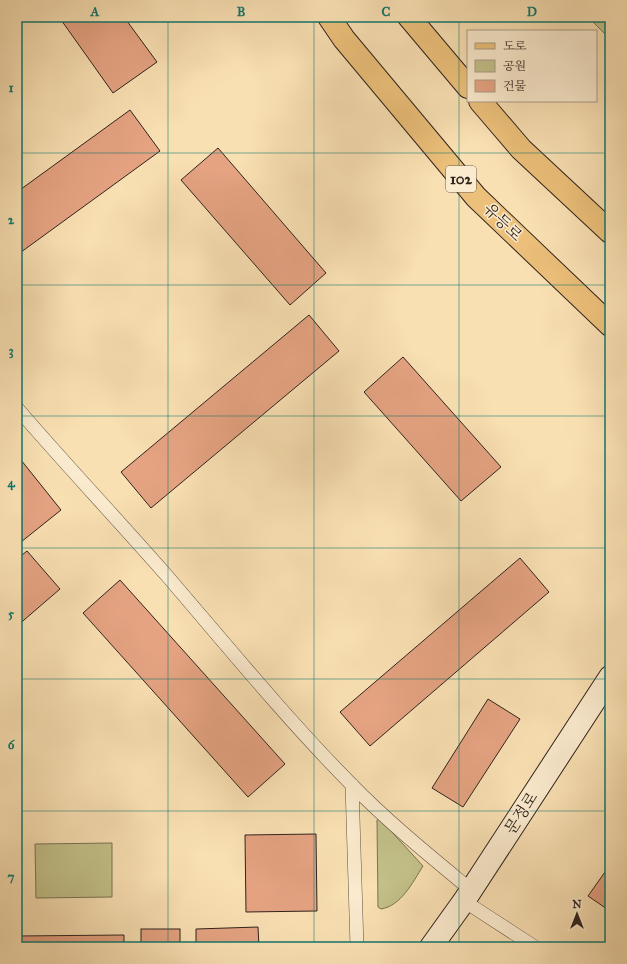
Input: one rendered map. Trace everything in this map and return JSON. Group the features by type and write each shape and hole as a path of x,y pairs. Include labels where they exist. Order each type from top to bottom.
{"main road":[{"name":"유등로","path":"329,17 344,40 476,197 610,325"},
{"path":"409,17 467,86"},
{"path":"481,102 521,150 610,232"},
{"name":"문정로","path":"431,947 467,896 610,677"}],"lane":[{"path":"17,408 63,462 167,576 266,692 352,785 429,856 467,896 535,947"},
{"path":"352,785 357,947"}],"green space":[{"path":"588,17 610,17 610,39"},
{"path":"380,819 423,866 406,892 395,903 381,909 378,907 377,820"},
{"path":"112,843 112,897 36,898 35,844"}],"building":[{"path":"59,17 124,17 157,62 113,93"},
{"path":"130,110 160,151 17,255 17,192"},
{"path":"218,148 326,273 290,305 181,180"},
{"path":"309,315 339,351 151,508 121,472"},
{"path":"403,357 501,467 461,501 364,392"},
{"path":"17,455 61,510 21,542 17,538"},
{"path":"27,551 60,589 17,626 17,559"},
{"path":"520,558 549,592 370,746 340,712"},
{"path":"120,580 285,764 248,797 83,613"},
{"path":"488,699 520,719 463,807 432,788"},
{"path":"316,834 317,911 246,912 245,835"},
{"path":"610,865 610,911 588,896"},
{"path":"258,927 259,947 204,947 204,943 196,943 196,929"},
{"path":"141,929 180,929 180,947 141,947"},
{"path":"124,935 124,947 17,947 17,936"}]}
